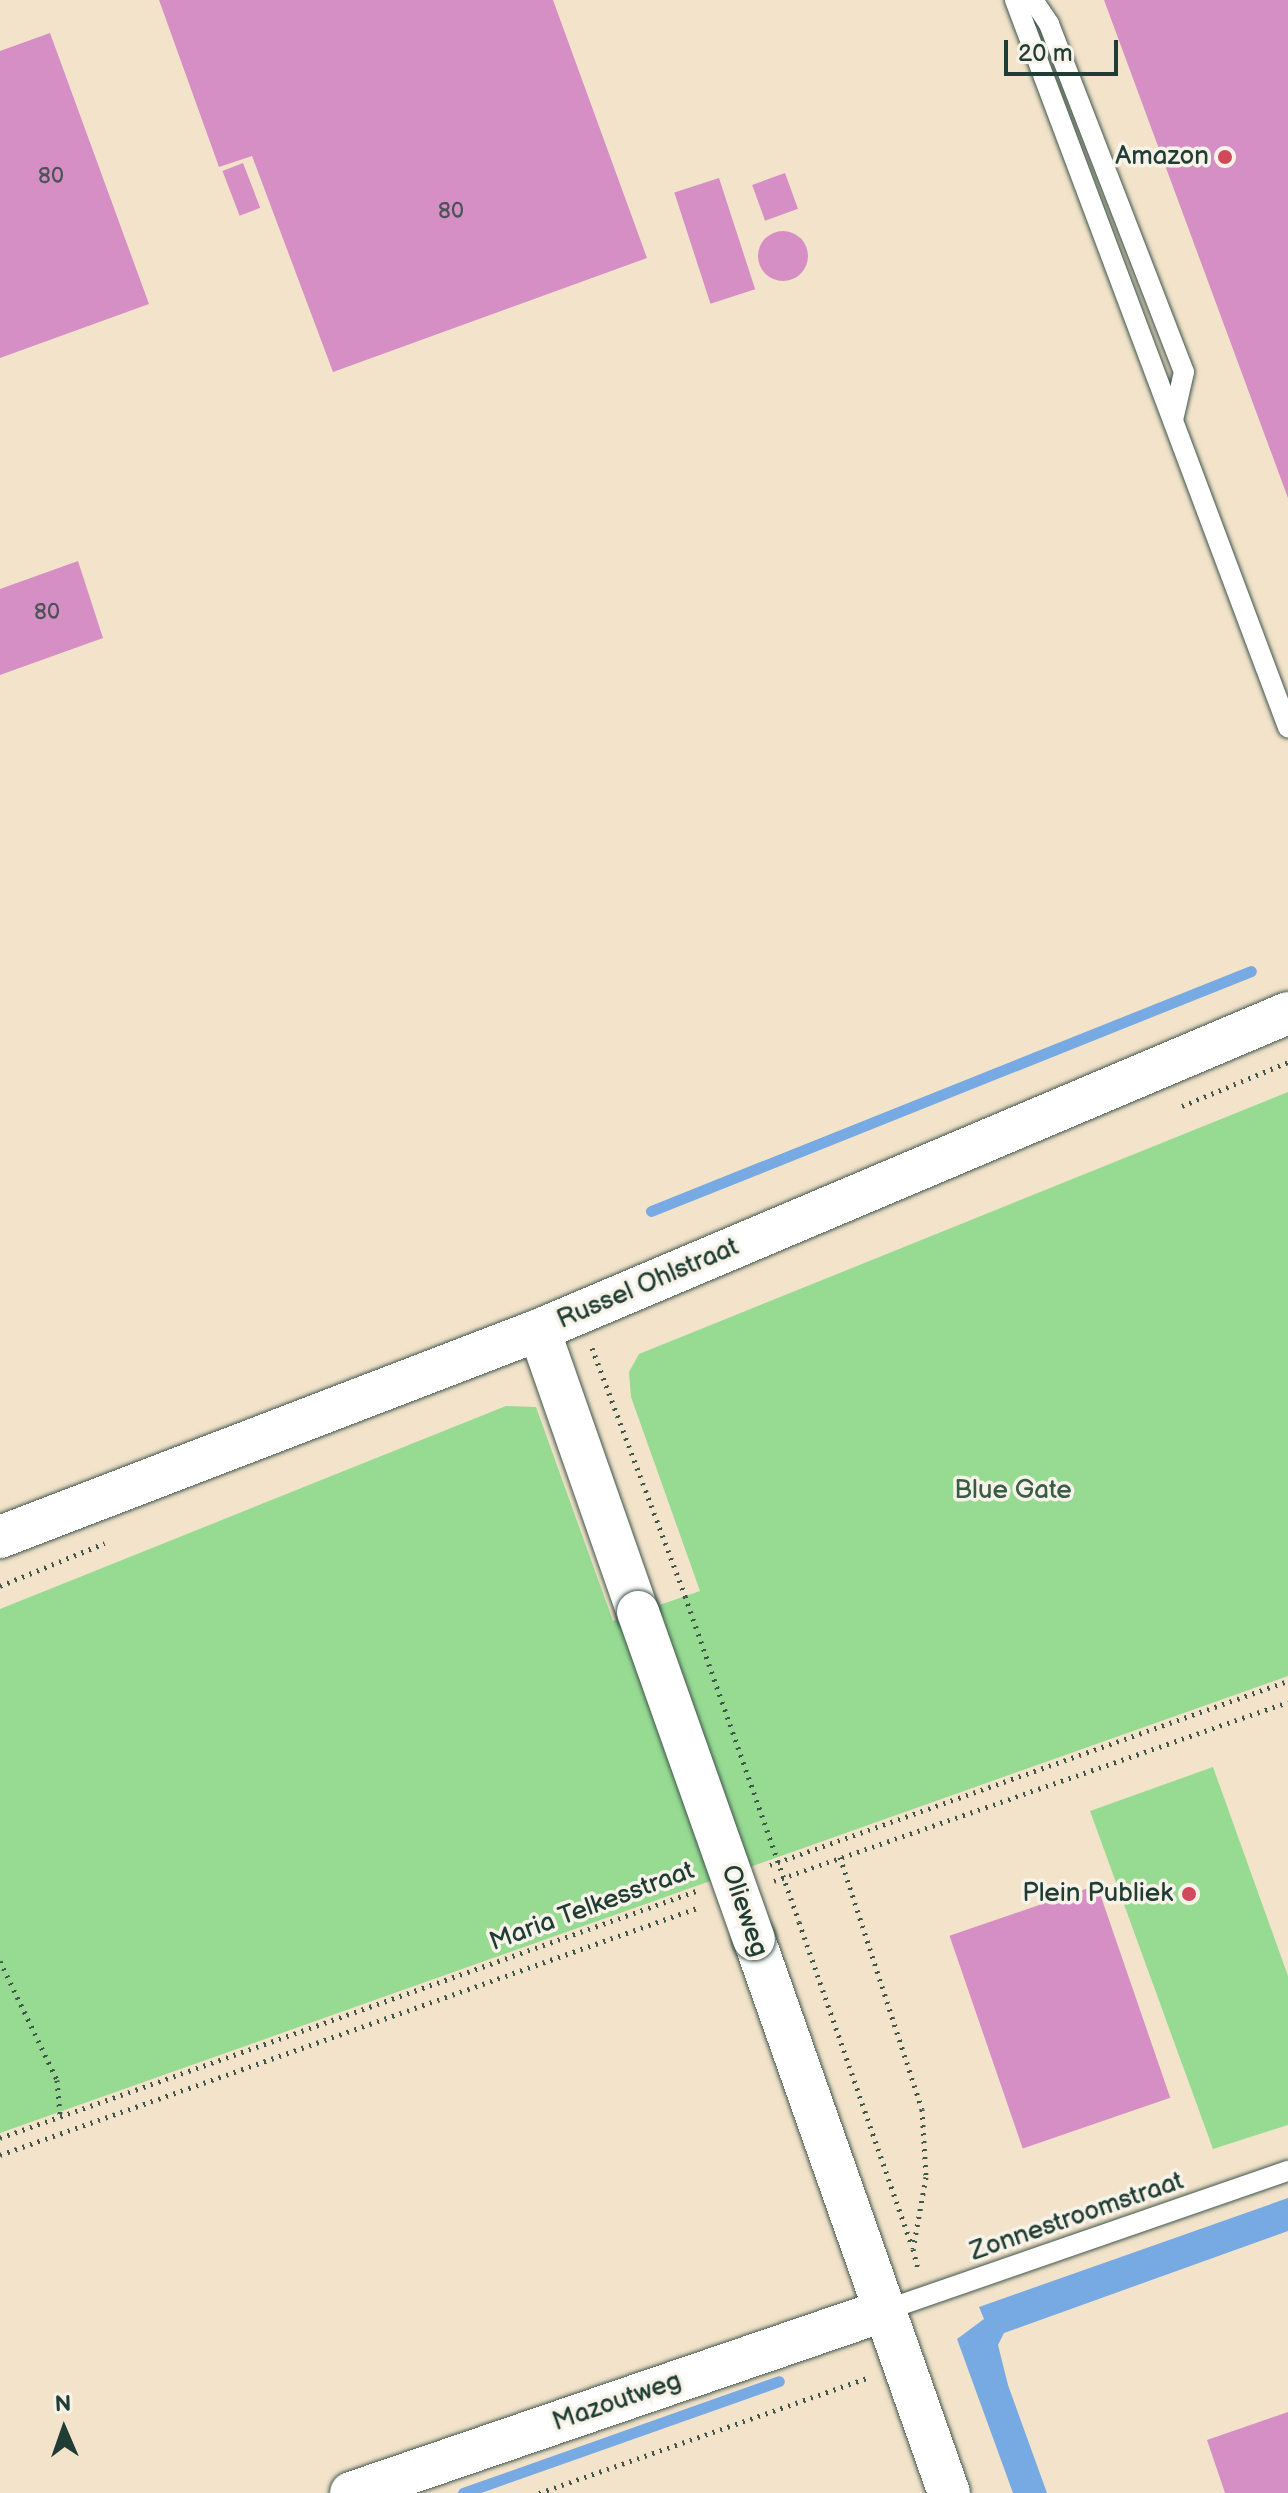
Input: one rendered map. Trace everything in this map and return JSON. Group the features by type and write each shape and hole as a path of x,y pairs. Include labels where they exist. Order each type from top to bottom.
{"street":[{"name":"Russel Ohlstraat","path":"0,1537 539,1330 1288,1013"},
{"name":"Olieweg","path":"539,1330 949,2493"},
{"name":"Mazoutweg","path":"351,2493 883,2311"}],"lane":[{"path":"1015,0 1288,727"},
{"path":"1033,0 1049,24 1184,372 1173,420"},
{"name":"Zonnestroomstraat","path":"883,2311 1288,2171"}],"path":[{"path":"592,1347 685,1596 913,2249 925,2298"},
{"path":"764,1867 1288,1681"},
{"path":"765,1884 1288,1702"},
{"path":"840,1857 922,2109 926,2177 913,2249"},
{"name":"Maria Telkesstraat","path":"0,2138 704,1888"},
{"name":"Maria Telkesstraat","path":"0,2155 705,1905"},
{"path":"0,1961 57,2080 60,2116"},
{"path":"539,2493 903,2365"}],"green space":[{"name":"Blue Gate","path":"1288,1092 1288,1676 0,2133 0,1609 506,1406 536,1407 613,1621 700,1591 631,1397 629,1372 639,1354"},
{"name":"Plein Publiek","path":"1213,1767 1288,1976 1288,2125 1213,2149 1090,1811"}],"water":[{"path":"1288,2198 1288,2231 1004,2333 998,2345 1008,2385 1047,2493 1013,2493 957,2339 984,2319 979,2307"}],"building":[{"path":"159,0 553,0 647,258 333,372 252,156 219,167"},
{"name":"Amazon","path":"1104,0 1288,0 1288,498"},
{"path":"50,33 149,304 0,358 0,51"},
{"path":"243,163 260,208 240,216 222,171"},
{"path":"785,173 798,209 765,221 752,185"},
{"path":"719,178 755,289 710,304 674,193"},
{"path":"783,231 801,238 808,256 801,274 783,281 765,274 758,256 765,238"},
{"path":"78,561 103,638 0,675 0,589"},
{"name":"Plein Publiek","path":"1097,1885 1170,2098 1023,2149 949,1936"},
{"path":"1288,2412 1288,2493 1225,2493 1207,2440"}],"waterway":[{"path":"651,1211 1251,971"},
{"path":"463,2493 779,2381"}],"place":[{"name":"Amazon","path":"1225,157"},
{"name":"Plein Publiek","path":"1189,1894"}]}
